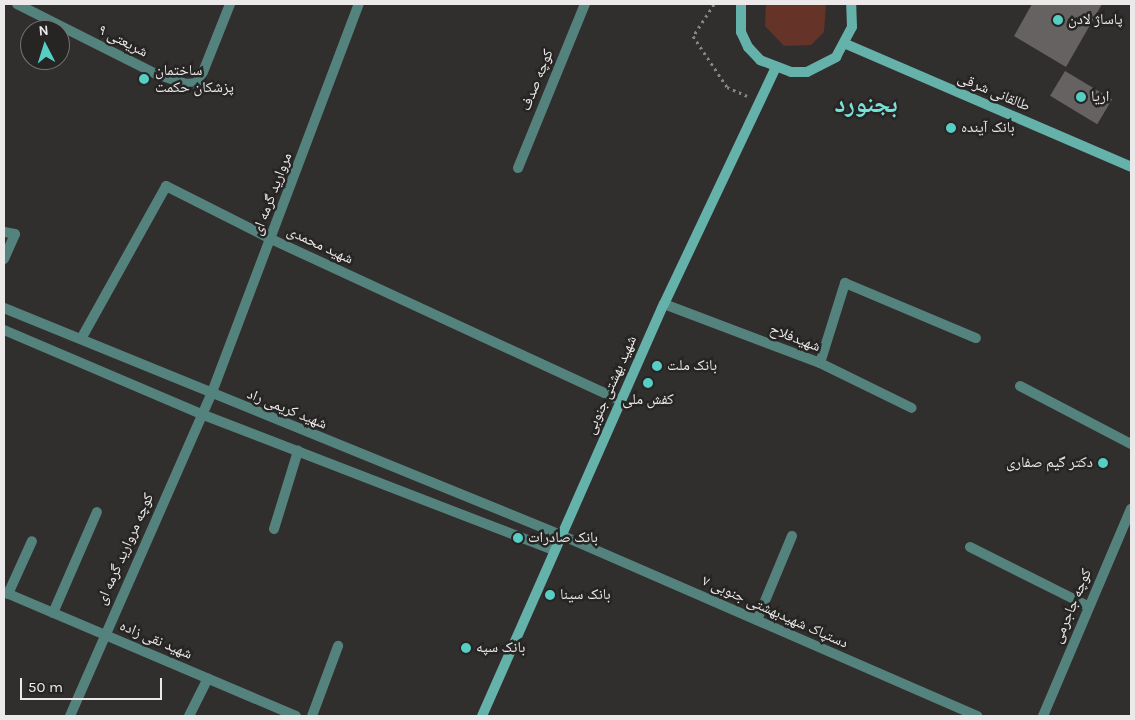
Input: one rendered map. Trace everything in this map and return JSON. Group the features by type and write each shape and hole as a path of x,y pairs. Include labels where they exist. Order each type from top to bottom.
{"main road":[{"path":"741,4 741,32 748,47 775,69 807,72 829,62 846,44 852,27 851,4"},
{"name":"طالقانی شرقی","path":"846,44 1131,167"},
{"name":"شهید بهشتی جنوبی","path":"482,716 664,304 775,69"}],"street":[{"name":"شریعتی ۹","path":"17,4 156,74 186,84 196,83 203,72 230,4"},
{"name":"مروارید گرمه ای","path":"211,396 359,4"},
{"name":"کوچه صدف","path":"518,168 585,4"},
{"name":"شهید محمدی","path":"82,339 166,186 271,239 621,401"},
{"path":"4,259 16,234 5,232"},
{"path":"820,363 846,283 976,338"},
{"name":"شهیدفلاح","path":"664,304 820,363 912,408"},
{"name":"شهید کریمی راد","path":"4,308 82,339 211,396 561,535"},
{"path":"4,330 201,414 554,550"},
{"path":"1020,386 1131,444"},
{"name":"کوچه مروارید گرمه ای","path":"70,716 103,633 201,414 211,396"},
{"path":"274,528 298,451"},
{"name":"کوچه جاجرمی","path":"1043,716 1088,606 1127,531 1131,509"},
{"path":"53,613 97,512"},
{"name":"دستپاک شهیدبهشتی جنوبی ۷","path":"561,535 977,716"},
{"path":"757,620 792,536"},
{"path":"6,593 32,541"},
{"path":"970,547 1088,606"},
{"name":"شهید نقی زاده","path":"6,593 296,716"},
{"path":"312,716 338,646"},
{"path":"189,716 208,678"}],"path":[{"path":"714,4 693,36 727,87 759,102"}],"shaded area":[{"path":"766,4 826,4 824,32 811,45 784,46 765,26"}],"building":[{"name":"پاساژ لادن","path":"1032,4 1102,4 1066,67 1014,36"},
{"name":"اریا","path":"1065,71 1112,99 1097,124 1050,96"}],"place":[{"name":"پاساژ لادن","path":"1058,20"},
{"name":"ساختمان پزشکان حکمت","path":"144,79"},
{"name":"اریا","path":"1081,97"},
{"name":"بانک آینده","path":"951,128"},
{"name":"بانک ملت","path":"657,366"},
{"name":"کفش ملی","path":"648,383"},
{"name":"دکتر گیم صفاری","path":"1103,463"},
{"name":"بانک صادرات","path":"518,538"},
{"name":"بانک سینا","path":"550,595"},
{"name":"بانک سپه","path":"466,648"}],"district":[{"name":"بجنورد","path":"866,104"}]}
